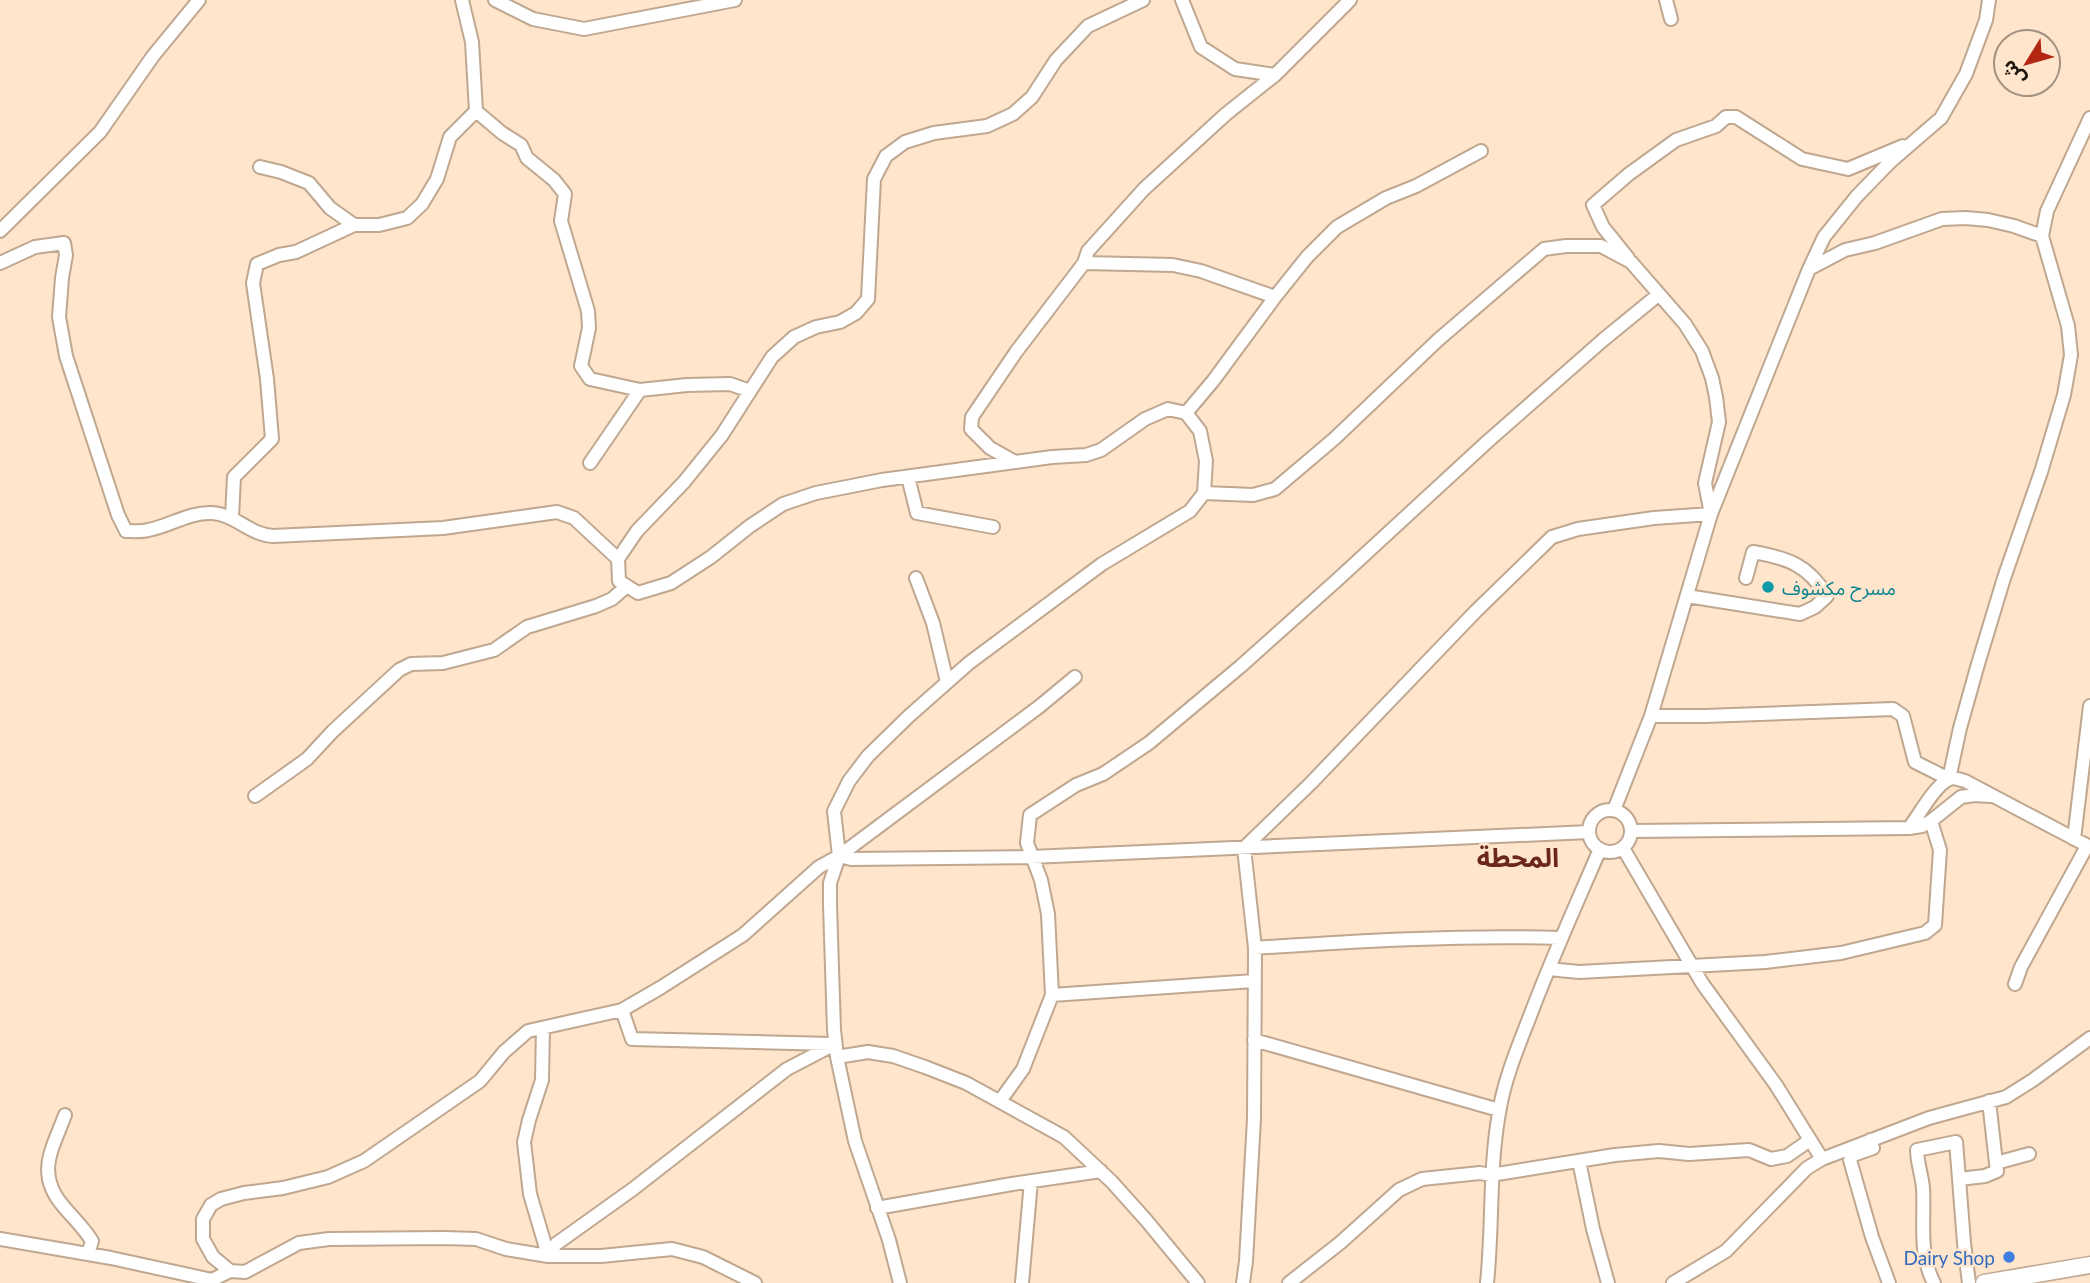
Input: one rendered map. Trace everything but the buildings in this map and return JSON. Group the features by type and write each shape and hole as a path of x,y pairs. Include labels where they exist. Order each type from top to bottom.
{"main road":[{"path":"1984,1283 2090,1265"}],"street":[{"path":"0,231 100,132 153,57 199,0"},
{"path":"232,517 234,477 272,439 267,379 253,283 257,264 279,255 296,252 354,225 379,225 407,218 422,204 437,179 450,137 476,111 472,42 461,0"},
{"path":"495,0 533,19 584,29 735,0"},
{"path":"900,1283 889,1240 855,1141 836,1050 830,905 830,883 839,856 834,811 849,781 868,756 947,682 1102,564 1189,511 1204,493 1206,461 1200,431 1186,413 1168,409 1145,419 1101,450 1086,455 1052,457 908,477 817,493 783,504 671,583 638,593 619,581 618,559 637,531 684,482 714,444 772,357 794,337 816,327 840,322 856,313 868,299 874,179 886,156 905,142 934,133 987,126 1013,114 1032,97 1056,60 1088,26 1143,0"},
{"path":"1182,0 1200,47 1234,69 1275,75"},
{"path":"1015,462 990,447 971,429 972,417 1016,352 1084,263 1088,251 1144,189 1226,114 1275,75 1350,0"},
{"path":"1666,0 1671,19"},
{"path":"1614,810 1651,716 1711,514 1824,237 1857,197 1910,144 1941,118 1966,74 1986,20 1989,0"},
{"path":"476,111 521,145 527,158 554,180 565,194 561,221 588,311 589,328 581,366 590,379 640,390 730,384 750,391"},
{"path":"1711,514 1705,483 1719,422 1712,378 1702,351 1685,324 1603,227 1594,205 1629,174 1676,140 1716,126 1726,117 1736,117 1802,159 1848,169 1910,144"},
{"path":"1949,779 1959,728 1989,627 2060,408 2071,355 2068,326 2042,236 2047,211 2090,118"},
{"path":"1186,413 1307,257 1337,227 1386,198 1416,186 1480,150"},
{"path":"260,167 309,183 330,208 354,225"},
{"path":"1810,268 1845,250 1875,243 1942,219 1988,220 2042,236"},
{"path":"0,263 35,247 64,243 66,255 59,317 66,356 118,515 126,531 148,530 200,514 216,513 232,517 257,533 273,536 443,528 556,512 574,518 618,559"},
{"path":"1204,493 1253,495 1275,489 1334,439 1438,340 1544,249 1601,246 1631,262"},
{"path":"1084,263 1173,265 1201,271 1275,297"},
{"path":"1000,1101 1023,1069 1052,995 1048,914 1041,880 1027,843 1030,815 1076,785 1103,774 1159,734 1241,666 1497,433 1658,295"},
{"path":"590,463 640,390"},
{"path":"908,477 916,513 993,527"},
{"path":"1244,848 1552,537 1578,528 1641,519 1711,514"},
{"path":"1687,596 1800,614 1815,607 1827,596 1806,570 1781,557 1753,552 1746,578"},
{"path":"916,578 933,623 947,682"},
{"path":"255,796 307,759 399,670 411,664 443,663 494,650 527,627 596,606 627,586"},
{"path":"230,1271 213,1257 203,1239 202,1219 211,1205 221,1199 244,1193 283,1188 328,1177 364,1161 480,1081 504,1052 528,1031 622,1010 660,988 743,935 819,867 839,856 1075,677"},
{"path":"2074,839 2090,706"},
{"path":"1651,716 1893,709 1903,716 1915,762 1949,779"},
{"path":"1909,828 1938,787 1955,778 2089,847 2021,967 2015,984"},
{"path":"1631,831 1909,828 1931,821 1961,797 1974,794 1991,796"},
{"path":"1606,810 1614,810 1627,817 1631,831 1629,841 1623,848 1607,852 1591,839 1589,832 1593,818 1606,810"},
{"path":"1549,969 1579,972 1765,962 1841,953 1925,933 1935,925 1940,850 1931,821"},
{"path":"839,856 851,859 1031,858 1589,832"},
{"path":"1243,1283 1254,1119 1255,948 1244,848"},
{"path":"1623,848 1702,983 1776,1085 1822,1159"},
{"path":"1487,1283 1491,1175 1499,1110 1516,1053 1561,938 1600,849"},
{"path":"1255,948 1399,938 1561,938"},
{"path":"1052,995 1254,981"},
{"path":"622,1010 632,1039 868,1052 893,1056 966,1083 1063,1137 1101,1171 1198,1283"},
{"path":"543,1028 542,1080 524,1142 530,1194 548,1255"},
{"path":"1673,1283 1726,1251 1807,1168 1822,1159 1929,1118 2006,1097 2090,1038"},
{"path":"1254,1041 1499,1110"},
{"path":"548,1255 556,1244 633,1189 787,1069 836,1050"},
{"path":"1959,1180 1997,1171 1989,1101"},
{"path":"65,1115 47,1164 48,1175 50,1186 63,1206 82,1225 92,1241 88,1254"},
{"path":"1289,1283 1340,1243 1399,1190 1422,1179 1480,1173 1491,1175 1659,1151 1689,1153 1749,1150 1771,1160 1787,1156 1810,1140"},
{"path":"1870,1140 1873,1148 1853,1155 1850,1160 1872,1237 1889,1283"},
{"path":"1934,1283 1927,1271 1922,1242 1923,1191 1917,1150 1956,1142 1969,1283"},
{"path":"1996,1163 2029,1154"},
{"path":"1579,1161 1593,1229 1608,1283"},
{"path":"877,1208 1101,1171"},
{"path":"1022,1283 1031,1181"},
{"path":"0,1239 212,1280 230,1271 245,1272 299,1243 329,1239 476,1239 506,1249 548,1255 601,1256 672,1249 703,1256 755,1283"}],"place":[{"name":"مسرح مكشوف","path":"1768,587"},
{"name":"Dairy Shop","path":"2009,1257"}],"district":[{"name":"المحطة","path":"1518,857"}]}
